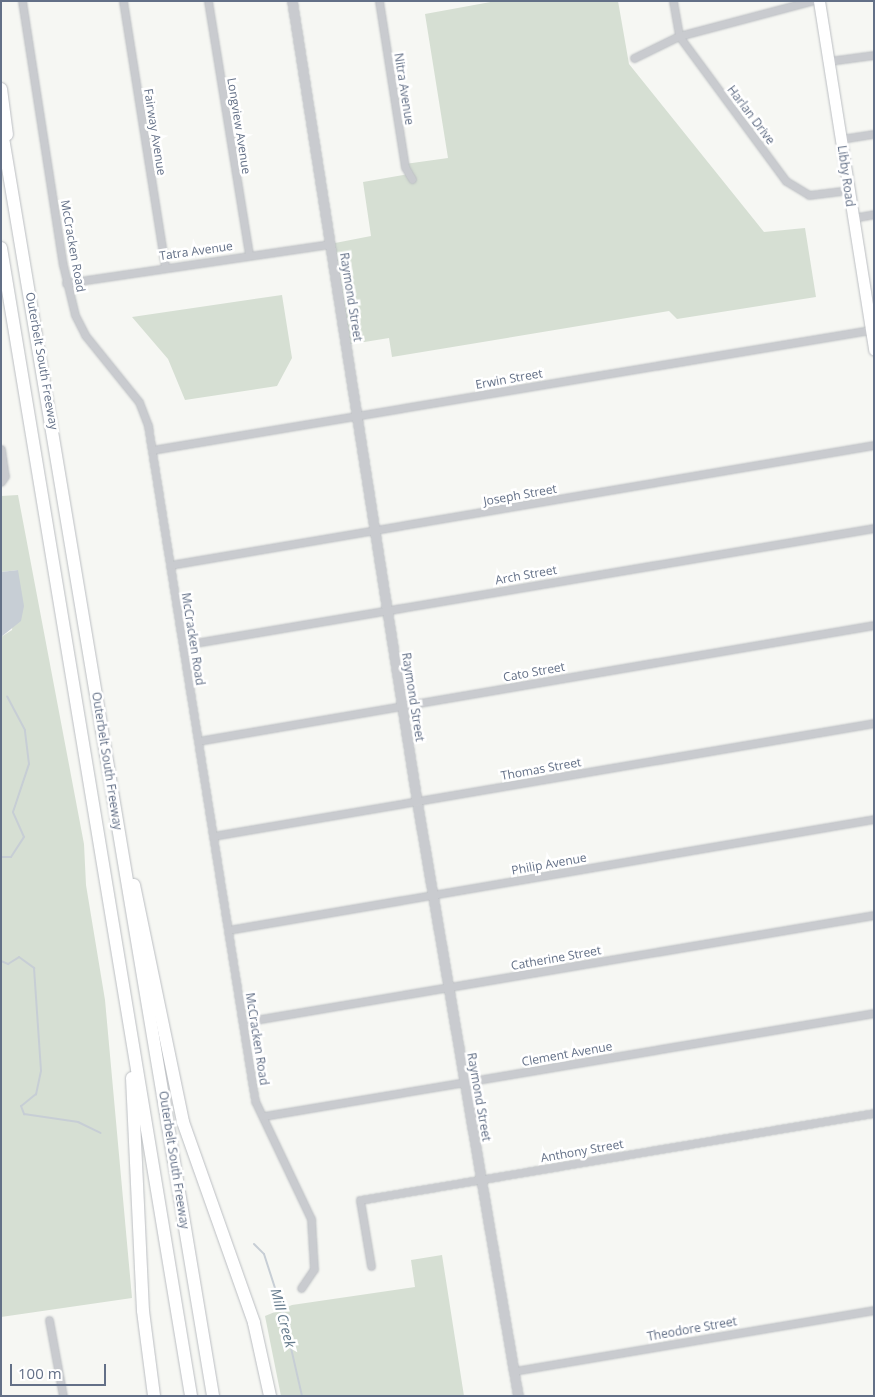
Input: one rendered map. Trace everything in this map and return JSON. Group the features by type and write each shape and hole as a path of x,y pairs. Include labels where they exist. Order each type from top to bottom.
{"highway":[{"path":"1,89 21,236"},
{"name":"Outerbelt South Freeway","path":"1,126 21,236 213,1396"},
{"name":"Outerbelt South Freeway","path":"1,248 191,1396"},
{"path":"121,846 139,900 182,1117 254,1323 270,1396"},
{"path":"132,1038 143,1311 154,1396"}],"main road":[{"name":"Libby Road","path":"819,1 874,350"}],"street":[{"name":"McCracken Road","path":"22,1 66,283 85,335 139,402 152,450 255,1101 264,1116 311,1219 314,1269 301,1288"},
{"name":"Fairway Avenue","path":"123,1 165,267"},
{"name":"Longview Avenue","path":"208,1 249,255"},
{"name":"Raymond Street","path":"292,1 386,611 432,895 518,1396"},
{"name":"Nitra Avenue","path":"379,1 406,167 412,178"},
{"name":"Harlan Drive","path":"673,1 679,36 797,191 809,195 848,190"},
{"path":"634,58 679,36 811,1"},
{"path":"829,61 874,55"},
{"path":"841,139 874,134"},
{"path":"852,218 874,214"},
{"name":"Tatra Avenue","path":"66,283 330,244"},
{"name":"Erwin Street","path":"152,450 870,330"},
{"name":"Joseph Street","path":"170,565 874,445"},
{"path":"1,449 5,476 1,482"},
{"name":"Arch Street","path":"183,646 874,528"},
{"name":"Cato Street","path":"198,741 874,625"},
{"name":"Thomas Street","path":"213,836 874,723"},
{"name":"Philip Avenue","path":"228,930 874,819"},
{"name":"Catherine Street","path":"243,1022 874,916"},
{"name":"Clement Avenue","path":"264,1116 874,1013"},
{"name":"Anthony Street","path":"371,1266 360,1200 874,1113"},
{"name":"Theodore Street","path":"514,1371 874,1310"},
{"path":"49,1320 63,1396"}],"shaded area":[{"path":"496,1 618,1 629,64 764,232 805,228 816,297 677,319 669,311 392,357 389,338 346,345 330,244 371,236 363,182 409,174 405,164 448,158 425,14"},
{"path":"282,295 292,358 277,386 185,400 168,359 132,317"},
{"path":"18,495 84,844 86,885 105,1000 132,1298 1,1317 1,637 12,630 18,570 1,572 1,496"},
{"path":"18,570 24,606 21,621 1,637 1,572"},
{"path":"442,1255 464,1396 281,1396 265,1316 292,1305 415,1287 411,1260"}],"waterway":[{"path":"1,857 11,857 24,837 13,812 29,764 25,730 7,696"},
{"path":"1,961 8,964 19,957 34,968 41,1071 36,1094 21,1106 24,1114 78,1122 101,1133"},
{"name":"Mill Creek","path":"254,1244 264,1254 283,1313 302,1396"}]}
